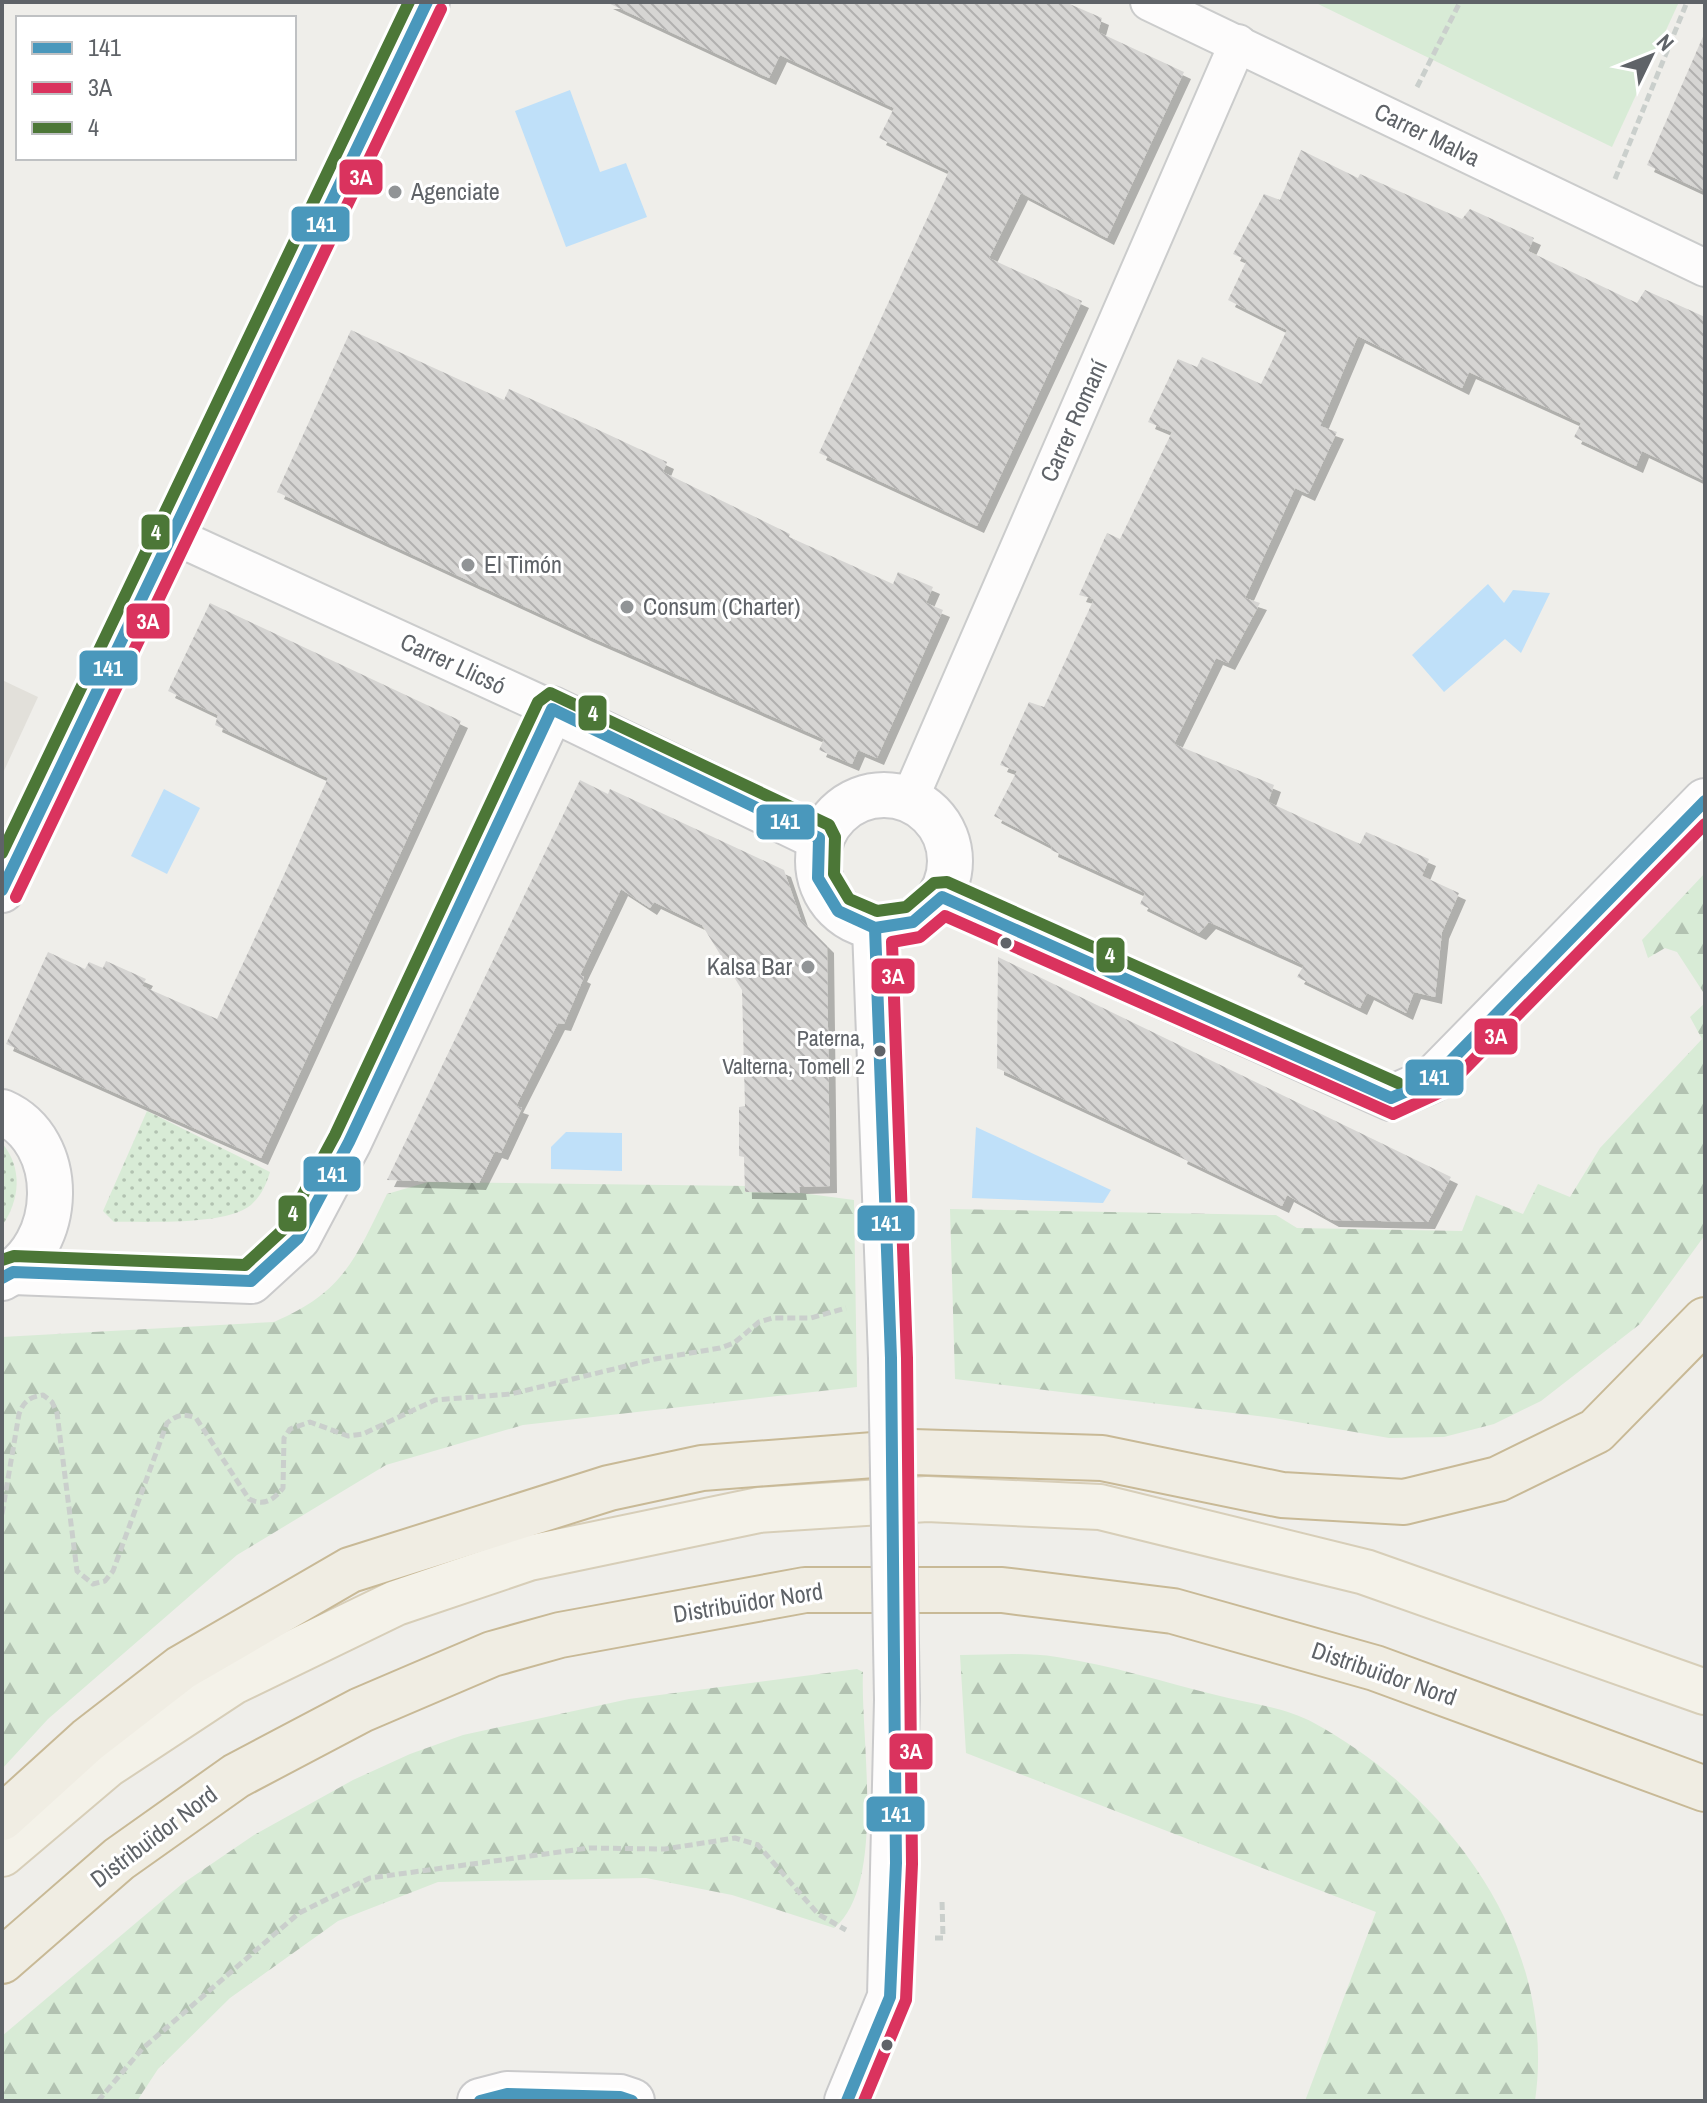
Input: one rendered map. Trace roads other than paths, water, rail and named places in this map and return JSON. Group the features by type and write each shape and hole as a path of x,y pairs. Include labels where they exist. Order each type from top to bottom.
{"highway":[{"path":"2,1818 88,1740 181,1668 350,1570 609,1488 702,1468 913,1452 1102,1458 1282,1495 1404,1502 1498,1479 1596,1431 1705,1320"},
{"name":"Distribuïdor Nord","path":"2,1961 119,1859 236,1776 361,1710 492,1654 560,1635 805,1590 1002,1590 1173,1611 1375,1668 1705,1789"}],"main road":[{"path":"2,1854 107,1765 233,1682 396,1603 529,1558 759,1510 927,1499 1100,1507 1365,1572 1705,1692"}],"street":[{"path":"2,890 427,2"},
{"name":"Carrer Malva","path":"1149,2 1705,268"},
{"name":"Carrer Romaní","path":"910,798 1238,43"},
{"name":"Carrer Llicsó","path":"172,535 552,709 819,838"},
{"path":"7,1275 251,1281 298,1238 349,1142 552,709"},
{"path":"873,794 910,798 933,814 948,840 951,869 942,897 913,922 875,928 838,911 818,878 819,838 840,808 873,794"},
{"path":"942,897 1391,1098 1432,1080 1705,801"},
{"path":"847,2101 890,1997 893,1935 897,1700 891,1358 875,928"},
{"path":"2,1112 30,1135 45,1162 51,1192 47,1223 34,1250 7,1275"},
{"path":"480,2101 507,2094 620,2097 632,2101"}],"water":[{"path":"570,90 600,172 626,163 647,217 566,247 515,111"},
{"path":"1488,584 1504,603 1513,590 1550,593 1521,653 1505,639 1444,692 1412,655"},
{"path":"164,789 200,808 167,874 131,856"},
{"path":"976,1127 1111,1190 1103,1203 972,1198"},
{"path":"566,1132 622,1133 622,1171 551,1169 551,1147"}],"place":[{"name":"Agenciate","path":"395,192"},
{"name":"El Timón","path":"468,565"},
{"name":"Consum (Charter)","path":"627,607"},
{"name":"Kalsa Bar","path":"808,967"},
{"name":"Paterna, Valterna, Tomell 2","path":"880,1051"}]}
